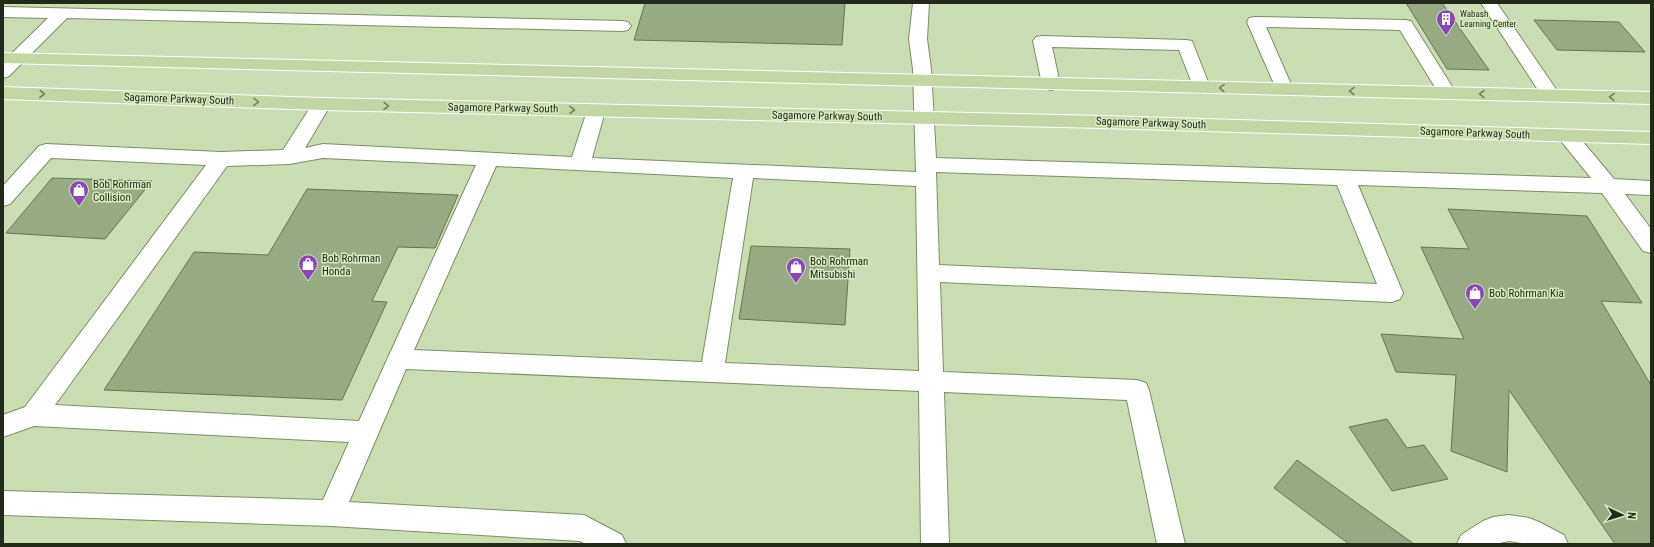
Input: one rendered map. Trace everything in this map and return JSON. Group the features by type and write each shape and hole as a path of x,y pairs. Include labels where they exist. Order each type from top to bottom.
{"main road":[{"path":"10,59 1651,98"},
{"name":"Sagamore Parkway South","path":"3,93 322,104 925,118 1651,138"}],"street":[{"path":"920,3 918,39 923,81 925,118 935,544"},
{"path":"1490,3 1550,95"},
{"path":"3,12 622,26"},
{"path":"3,72 10,59 63,13"},
{"path":"1284,89 1255,22 1405,25 1447,93"},
{"path":"1051,84 1042,41 1186,45 1201,87"},
{"path":"289,156 322,104"},
{"path":"580,164 596,111"},
{"path":"1567,136 1608,186 1651,246"},
{"path":"3,199 46,151 221,159 289,156 323,151 744,171 926,172 1345,179 1651,188"},
{"path":"34,415 221,159"},
{"path":"331,513 398,359 489,159"},
{"path":"712,372 744,171"},
{"path":"928,273 1392,293 1345,179"},
{"path":"398,359 1137,390 1170,544"},
{"path":"3,426 34,415 366,432"},
{"path":"3,503 331,513 584,528 612,544"},
{"path":"1471,544 1493,530 1509,528 1529,530 1554,544"}],"building":[{"path":"645,3 845,3 842,45 634,40"},
{"name":"Wabash Learning Center","path":"1406,3 1442,3 1489,70 1447,69"},
{"path":"1534,20 1619,22 1645,52 1557,50"},
{"name":"Bob Rohrman Collision","path":"52,178 152,181 105,239 6,233"},
{"path":"307,189 458,195 435,248 398,247 372,301 387,302 342,400 104,390 194,252 268,255"},
{"path":"1448,209 1587,216 1642,303 1601,301 1651,385 1651,544 1615,544 1509,390 1507,472 1451,451 1456,375 1396,372 1381,334 1464,339 1421,247 1469,249"},
{"name":"Bob Rohrman Mitsubishi","path":"751,246 850,249 845,325 739,319"},
{"path":"1387,419 1407,448 1424,445 1448,479 1392,491 1349,427"},
{"path":"1297,460 1414,544 1349,544 1274,488"}],"place":[{"name":"Wabash Learning Center","path":"1446,36"},
{"name":"Bob Rohrman Collision","path":"79,207"},
{"name":"Bob Rohrman Honda","path":"308,281"},
{"name":"Bob Rohrman Mitsubishi","path":"796,284"},
{"name":"Bob Rohrman Kia","path":"1475,310"}]}
